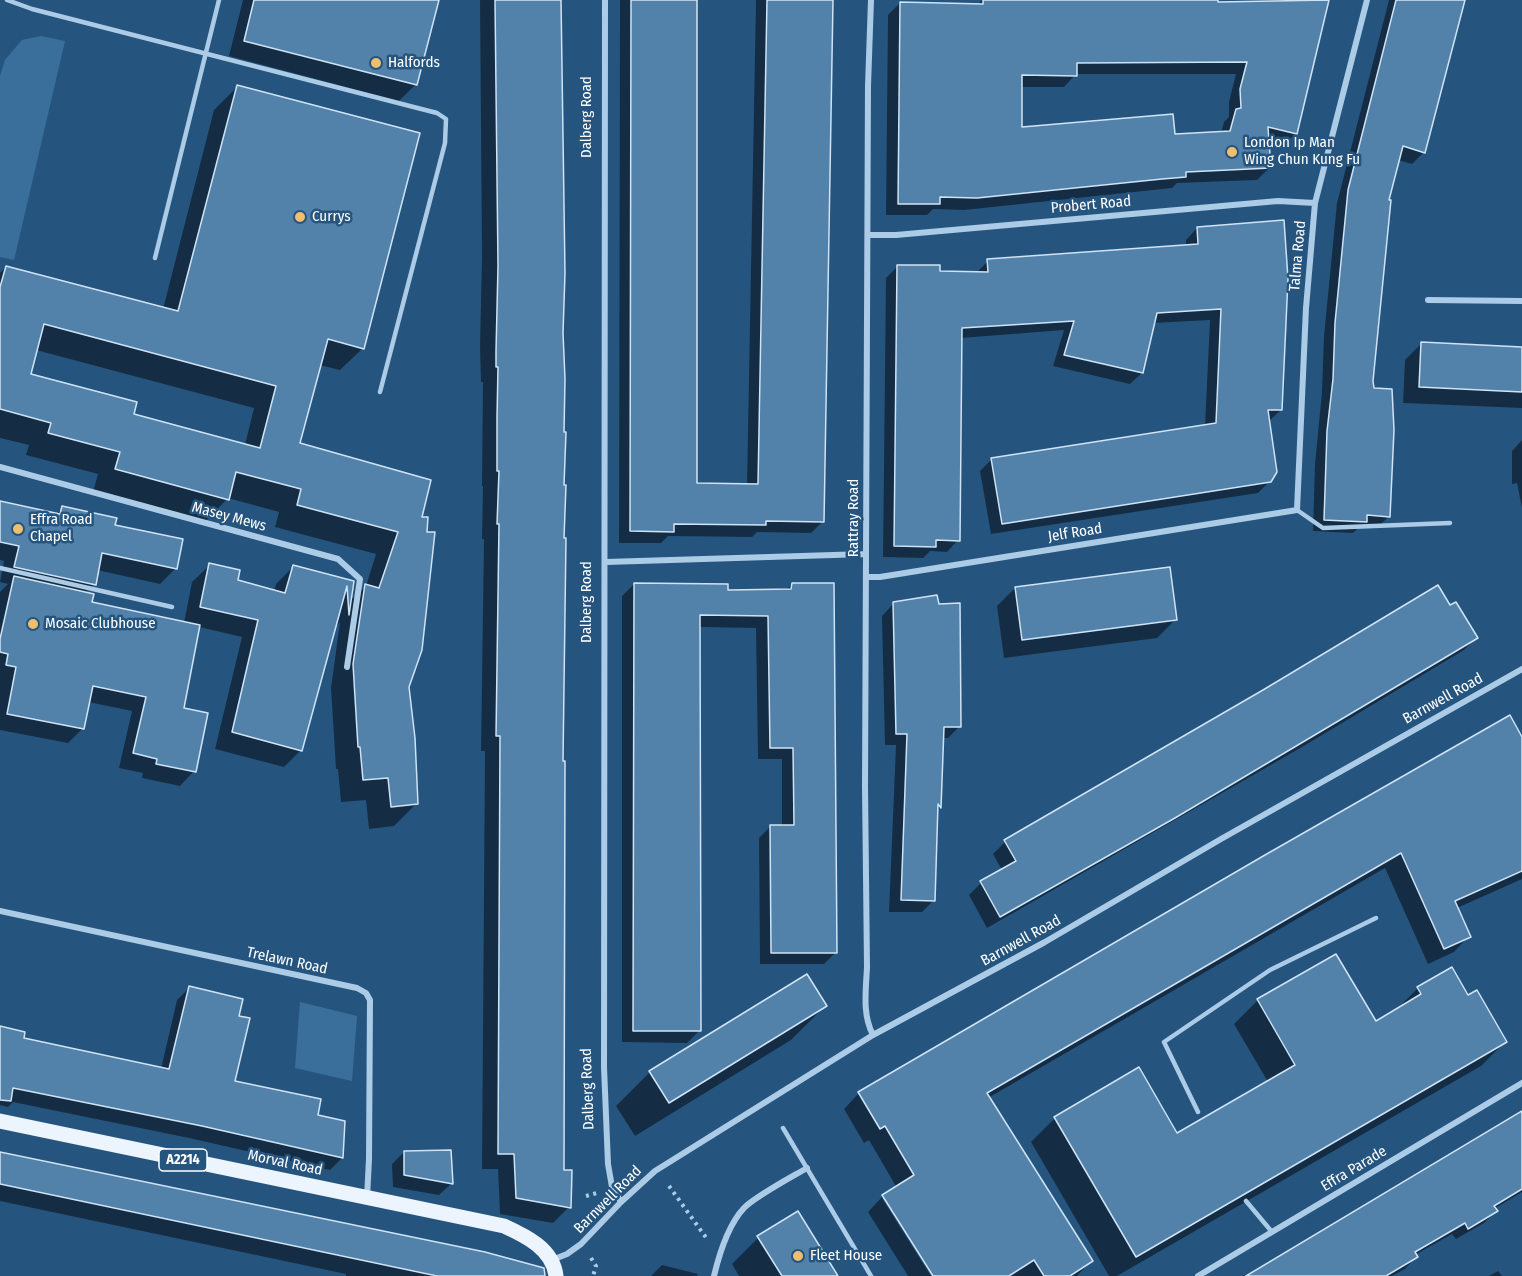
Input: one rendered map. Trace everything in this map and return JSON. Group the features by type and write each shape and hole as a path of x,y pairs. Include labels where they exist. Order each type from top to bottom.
{"main road":[{"name":"Morval Road","path":"0,1121 504,1226 527,1236 552,1260"},
{"path":"552,1260 556,1276"}],"street":[{"name":"Dalberg Road","path":"605,0 604,1067 608,1164 612,1187 621,1202"},
{"name":"Rattray Road","path":"871,0 868,86 865,786 867,967 865,995 867,1023 873,1035"},
{"name":"Talma Road","path":"1297,510 1306,319 1315,203 1367,0"},
{"name":"Probert Road","path":"868,235 896,235 1278,201 1315,203"},
{"path":"1428,300 1522,302"},
{"name":"Masey Mews","path":"0,467 338,559 360,579 347,667"},
{"name":"Jelf Road","path":"866,578 1297,510"},
{"path":"606,562 866,554"},
{"name":"Barnwell Road","path":"552,1260 567,1254 581,1244 621,1202 655,1171 873,1035 1045,942 1231,833 1522,669"},
{"name":"Trelawn Road","path":"0,911 347,986 366,993 370,1000 370,1034 369,1159 366,1198"},
{"name":"Effra Parade","path":"1198,1276 1522,1083"},
{"path":"714,1276 719,1256 736,1218 745,1207 807,1168"}],"lane":[{"path":"7,0 32,9 437,112 446,119 446,143 380,392"},
{"path":"154,258 219,0"},
{"path":"1297,510 1323,528 1450,523"},
{"path":"0,568 172,606"},
{"path":"1198,1112 1164,1042 1270,970 1376,918"},
{"path":"783,1128 871,1276"},
{"path":"1246,1201 1272,1232"}],"path":[{"path":"669,1186 719,1256"},
{"path":"586,1196 598,1193"},
{"path":"590,1257 596,1266 593,1276"}],"shaded area":[{"path":"41,36 65,41 14,260 0,257 0,76 5,60 22,40"},
{"path":"300,1002 357,1016 352,1081 295,1068"}],"building":[{"name":"Halfords","path":"254,0 439,0 417,85 244,41"},
{"path":"495,0 561,0 565,273 564,432 566,432 563,761 565,761 564,1170 572,1170 571,1208 516,1198 514,1154 498,1154 500,736 496,736 499,471 497,471 498,367 496,367 498,266"},
{"path":"631,0 697,0 697,483 758,484 767,0 833,0 824,522 766,521 766,525 674,524 674,532 630,531"},
{"path":"983,0 1218,0 1218,2 1329,0 1297,134 1268,127 1271,168 1186,172 1186,177 977,198 940,197 940,204 898,204 900,2 983,4","holes":["1247,62 1240,89 1241,108 1236,109 1230,131 1175,134 1173,114 1022,127 1022,75 1077,76 1077,63"]},
{"path":"1396,0 1465,0 1425,153 1403,146 1389,200 1391,200 1373,381 1374,388 1392,389 1394,430 1390,517 1367,515 1367,522 1324,520 1327,431 1348,190"},
{"path":"237,85 420,133 364,349 328,339 300,443 431,480 422,517 428,517 427,532 435,532 422,650 409,687 415,738 418,804 391,807 388,778 363,780 360,747 358,747 353,664 365,584 379,588 398,532 297,505 301,489 236,472 229,500 115,469 120,452 48,433 51,423 0,409 0,287 6,266 178,311","holes":["44,324 276,386 260,448 134,414 137,402 31,374"]},
{"path":"1284,220 1288,279 1282,410 1268,410 1277,472 1271,482 1002,524 991,458 1216,423 1221,309 1157,313 1143,373 1064,355 1074,321 962,328 960,541 936,540 936,547 894,546 897,265 940,265 940,271 988,272 987,259 1198,244 1197,227"},
{"path":"1421,342 1522,347 1522,392 1419,387"},
{"path":"0,501 60,514 62,506 117,518 115,525 183,539 177,569 102,553 96,585 14,567 19,546 0,542"},
{"path":"209,563 240,570 238,580 285,593 293,565 354,581 349,615 347,586 302,751 232,732 258,620 200,607"},
{"path":"1170,567 1177,620 1022,640 1015,587"},
{"path":"14,576 94,594 92,602 200,625 184,708 208,713 196,772 156,764 157,759 133,753 146,697 93,686 84,729 7,714 16,667 6,665 8,654 0,652 0,639"},
{"path":"634,583 728,584 728,590 791,589 792,583 834,583 837,953 771,953 770,825 794,825 793,748 770,748 768,616 700,615 701,1031 633,1031"},
{"path":"1438,585 1450,605 1456,602 1478,638 1175,818 1000,917 980,881 1016,861 1004,840 1263,690"},
{"path":"937,595 939,604 960,603 961,727 944,727 941,808 938,804 935,901 901,900 907,734 896,734 893,602"},
{"path":"1510,715 1522,737 1522,871 1455,901 1471,937 1444,949 1401,853 987,1093 1093,1261 1070,1276 1044,1276 1034,1260 1009,1276 933,1276 882,1195 914,1175 885,1126 880,1129 858,1092"},
{"path":"1336,954 1376,1021 1421,994 1417,987 1452,967 1468,995 1477,990 1507,1042 1136,1257 1054,1117 1139,1067 1177,1133 1295,1065 1257,999"},
{"path":"807,974 827,1006 669,1103 649,1071"},
{"path":"189,986 243,999 239,1016 250,1018 235,1081 321,1099 318,1115 345,1121 343,1158 202,1126 13,1088 11,1101 0,1100 0,1026 25,1032 24,1038 169,1069"},
{"path":"1522,1111 1522,1189 1494,1206 1498,1211 1468,1229 1465,1223 1415,1252 1418,1257 1386,1276 1246,1276"},
{"path":"451,1150 453,1184 404,1175 404,1151"},
{"path":"0,1152 485,1252 544,1268 545,1276 437,1276 0,1184"},
{"name":"Fleet House","path":"798,1211 838,1276 782,1276 757,1236"}],"place":[{"name":"Halfords","path":"376,63"},
{"name":"London Ip Man Wing Chun Kung Fu","path":"1232,152"},
{"name":"Currys","path":"300,217"},
{"name":"Effra Road Chapel","path":"18,529"},
{"name":"Mosaic Clubhouse","path":"33,624"},
{"name":"Fleet House","path":"798,1256"}]}
